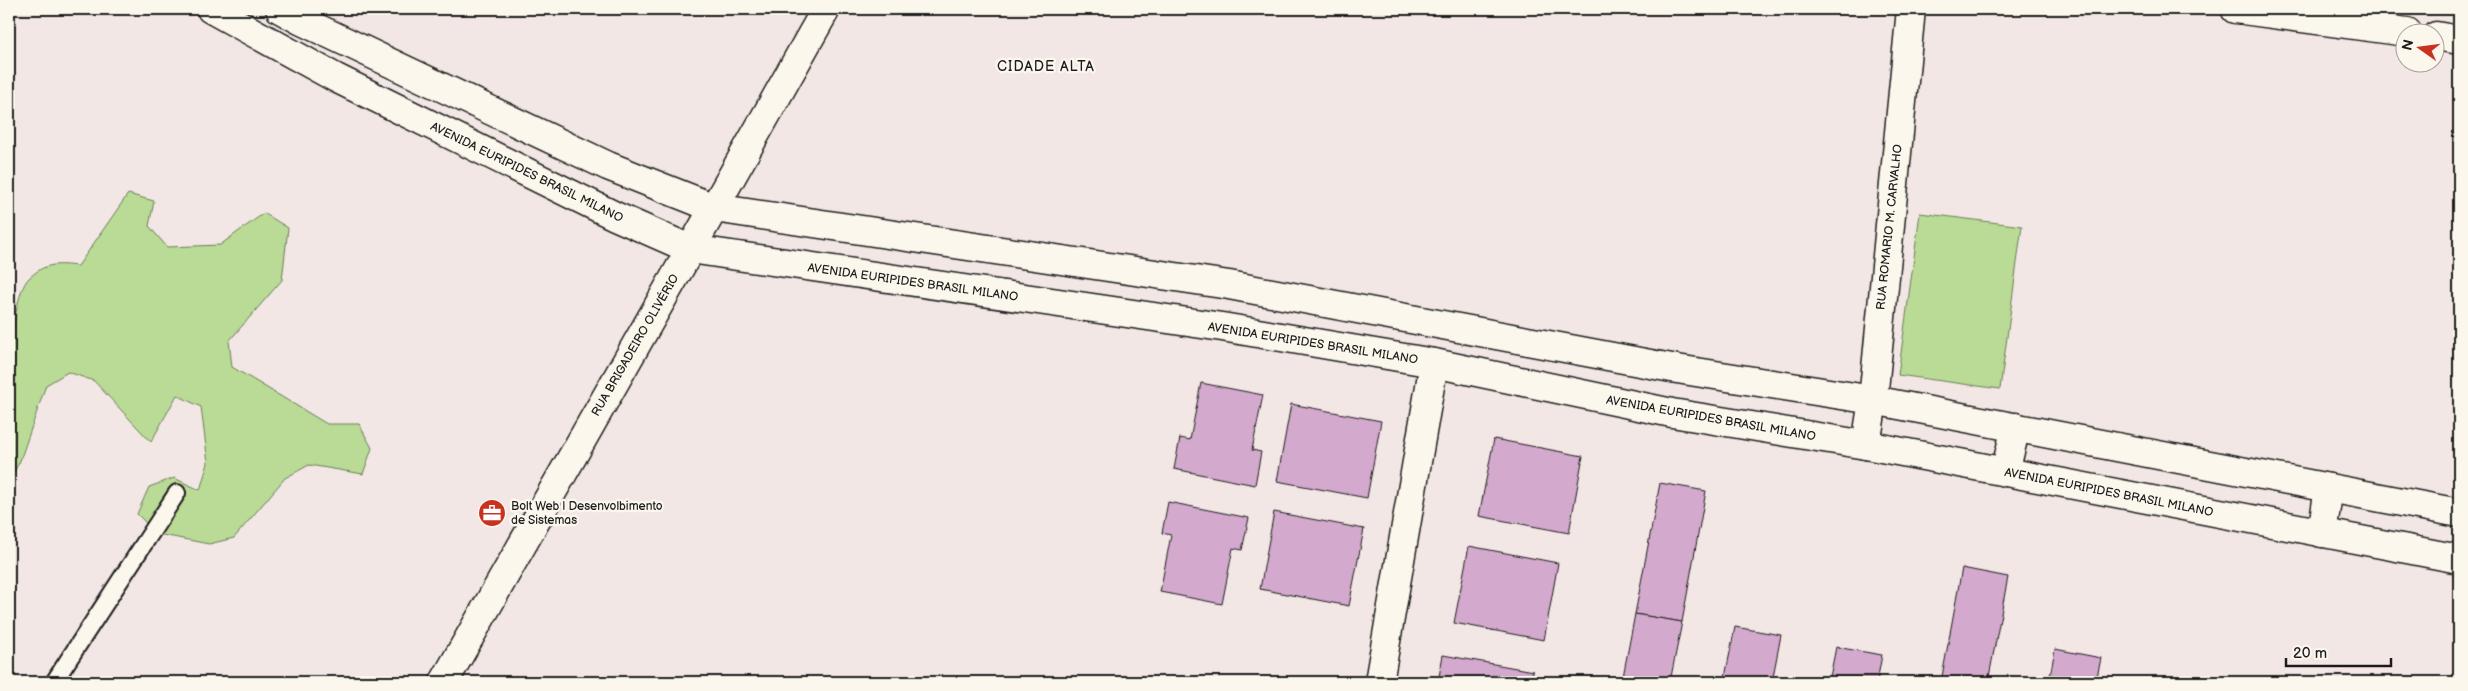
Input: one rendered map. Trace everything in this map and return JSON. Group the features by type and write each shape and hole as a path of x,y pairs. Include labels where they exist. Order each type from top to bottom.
{"main road":[{"name":"AVENIDA EURIPIDES BRASIL MILANO","path":"211,9 283,50 615,216 690,249 1222,327 1434,363 1672,412 1866,445 2459,559"},
{"name":"RUA BRIGADEIRO OLIVÉRIO","path":"444,682 826,9"},
{"name":"RUA ROMARIO M. CARVALHO","path":"1866,445 1873,400 1911,9"},
{"path":"2235,9 2396,31"},
{"path":"283,50 290,14 608,166 714,208 1229,285 1677,369 1873,400 2459,513"},
{"path":"2446,38 2459,40"},
{"path":"1222,327 1229,285"},
{"path":"1379,682 1434,363"},
{"path":"1672,412 1677,369"},
{"path":"2005,472 2016,427"},
{"path":"2322,533 2329,488"}],"lane":[{"path":"54,682 177,493"}],"green space":[{"path":"128,194 154,201 149,226 167,247 220,245 264,213 288,228 282,280 229,341 232,367 327,424 359,424 372,448 363,474 309,465 285,478 234,538 209,544 157,534 137,514 149,487 174,478 200,490 208,463 201,407 177,395 151,442 94,381 68,372 46,385 20,461 9,481 9,406 12,342 21,292 29,278 41,269 52,265 78,266"},
{"path":"1920,213 2022,226 2000,389 1898,375"}],"building":[{"path":"1201,383 1263,395 1252,450 1261,452 1255,485 1174,469 1180,438 1190,440"},
{"path":"1291,404 1381,421 1367,498 1277,481"},
{"path":"1494,439 1583,456 1569,533 1479,516"},
{"path":"1660,483 1706,491 1682,622 1635,614"},
{"path":"1168,502 1249,518 1242,550 1233,548 1222,604 1160,592 1171,535 1162,533"},
{"path":"1274,512 1364,529 1349,606 1260,589"},
{"path":"1469,546 1558,563 1544,640 1454,623"},
{"path":"1962,568 2008,577 1988,682 1941,682"},
{"path":"1635,614 1682,622 1670,682 1622,682"},
{"path":"1735,627 1781,635 1772,682 1724,682"},
{"path":"1836,647 1882,655 1877,682 1829,682"},
{"path":"2055,649 2101,658 2096,682 2049,682"},
{"path":"1443,655 1533,671 1530,682 1438,682"}],"place":[{"name":"Bolt Web l Desenvolbimento de Sistemas","path":"492,513"}],"district":[{"name":"CIDADE ALTA","path":"1046,66"}]}
